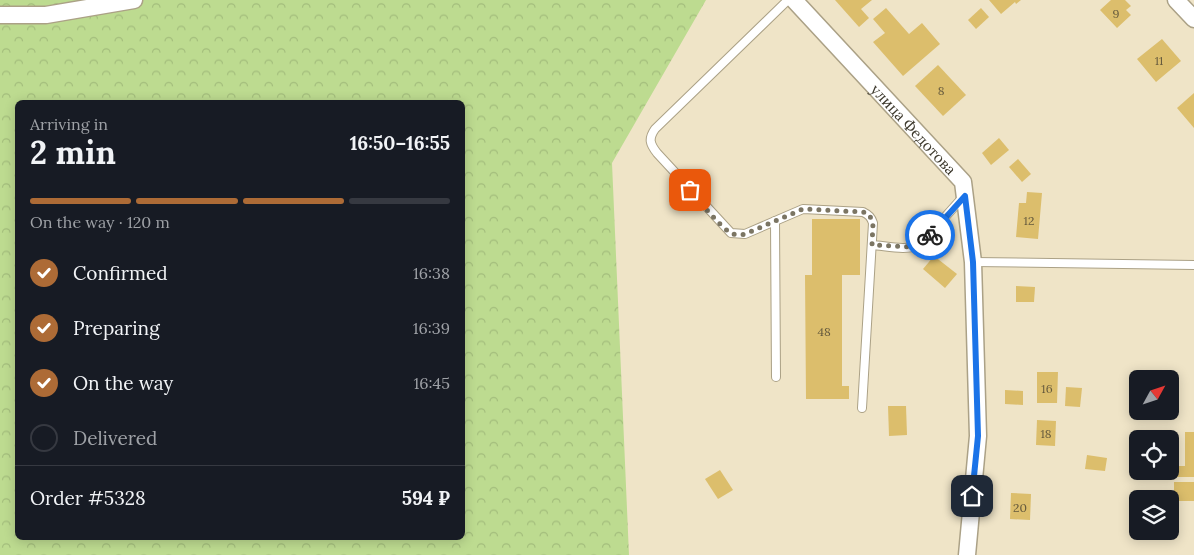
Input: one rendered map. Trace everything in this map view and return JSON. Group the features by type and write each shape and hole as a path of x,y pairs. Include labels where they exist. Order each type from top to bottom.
{"street":[{"path":"0,15 46,15 134,0"},
{"name":"улица Федотова","path":"794,0 963,182 973,262 978,436 967,555"},
{"path":"1176,0 1194,19"}],"lane":[{"path":"788,0 650,135 650,144 724,228 731,233 745,234 803,209 863,212 869,214 873,223 862,408"},
{"path":"872,245 907,248 920,244 965,196"},
{"path":"775,221 776,377"},
{"path":"973,262 1194,265"}],"green space":[{"path":"0,0 706,0 612,163 629,555 0,555"}],"building":[{"path":"835,0 872,0 861,9 869,18 859,27"},
{"path":"989,0 1021,0 1016,4 1015,2 1001,14"},
{"path":"1111,0 1125,0 1131,6 1126,10 1131,15 1117,28 1100,10"},
{"path":"886,8 909,34 922,23 940,44 903,76 873,42 885,33 873,19"},
{"path":"981,8 989,17 976,29 968,20"},
{"path":"1162,39 1181,61 1156,82 1137,59"},
{"path":"938,65 966,95 943,116 915,86"},
{"path":"1194,93 1194,128 1177,108"},
{"path":"999,138 1009,150 991,165 982,153"},
{"path":"1018,159 1031,174 1022,182 1009,167"},
{"path":"1027,192 1042,193 1038,239 1016,237 1019,203 1026,203"},
{"path":"812,219 860,219 860,275 842,275 842,386 849,386 849,399 806,399 805,275 812,275"},
{"path":"934,256 957,274 945,288 923,269"},
{"path":"1016,286 1035,287 1034,302 1016,302"},
{"path":"1037,372 1058,372 1057,403 1037,403"},
{"path":"1066,387 1082,388 1080,407 1065,406"},
{"path":"1005,390 1023,391 1023,405 1005,404"},
{"path":"888,406 906,406 907,435 889,436"},
{"path":"1037,420 1056,421 1055,446 1036,445"},
{"path":"1185,432 1194,432 1194,477 1179,477 1179,466 1185,466"},
{"path":"1087,455 1107,458 1105,471 1085,469"},
{"path":"720,470 733,490 718,499 705,479"},
{"path":"1174,482 1194,482 1194,501 1179,501 1179,490 1174,490"},
{"path":"1011,493 1031,494 1030,520 1010,519"}],"way so far":[{"path":"690,190 724,228 738,235 745,234 803,209 863,212 869,214 873,223 872,245 914,247 926,240 930,235"}],"route":[{"path":"930,235 965,196 973,262 978,436 972,496"}]}
